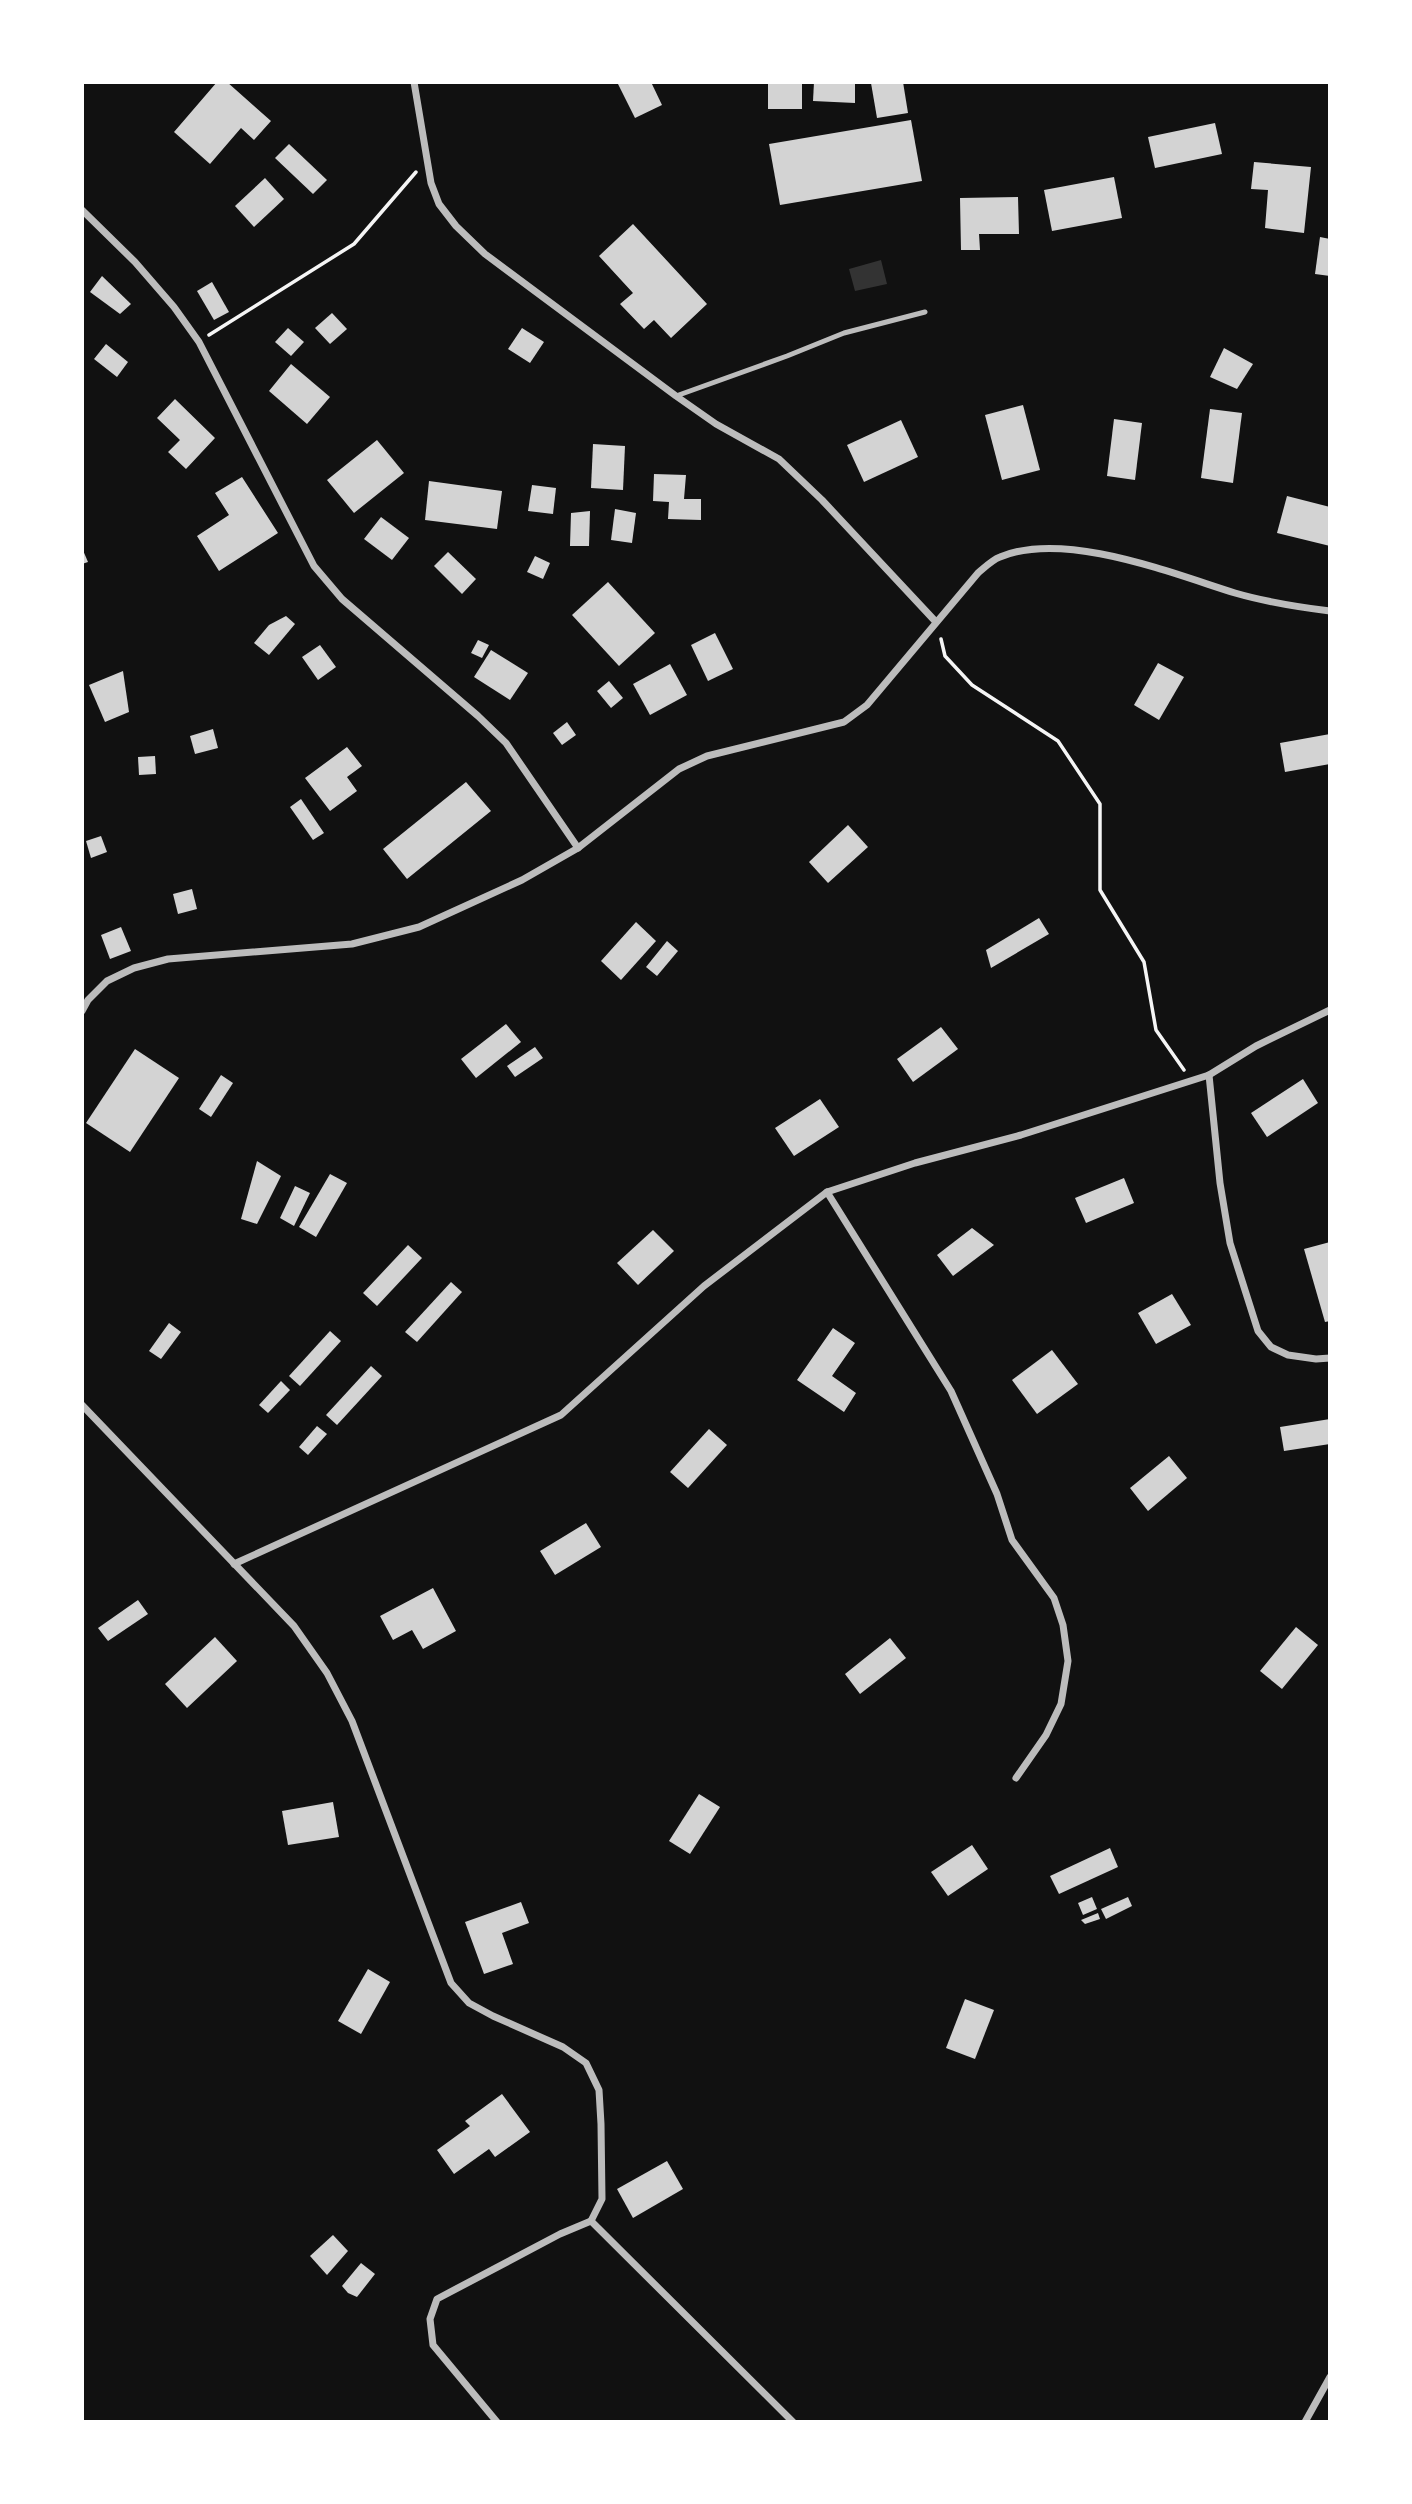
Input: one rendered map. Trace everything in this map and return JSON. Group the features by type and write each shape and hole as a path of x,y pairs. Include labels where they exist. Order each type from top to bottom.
{"street":[{"path":"414,82 426,160 439,204 456,226 485,254 676,396 716,424 779,459 800,477 936,622"},
{"path":"82,210 135,262 174,307 199,342 314,566 342,599 506,743 578,848"},
{"path":"82,1011 88,1000 107,981 134,968 168,959 352,944 419,927 522,880 578,848 679,769 707,756 844,722 867,705 978,573 998,557 1027,550 1072,550 1119,556 1238,594 1330,611"},
{"path":"234,1564 562,1415 704,1286 827,1192 915,1163 1021,1135 1209,1075 1256,1046 1330,1010"},
{"path":"1209,1075 1220,1183 1230,1243 1258,1331 1270,1347 1288,1355 1330,1358"},
{"path":"827,1192 951,1391 997,1494 1012,1540 1054,1598 1063,1625 1068,1661 1061,1704 1046,1735 1016,1778"},
{"path":"82,1405 294,1626 334,1685 352,1721 451,1983 469,2003 563,2047 586,2063 599,2090 602,2199 591,2221 560,2234 437,2299 430,2319 433,2345 497,2422"},
{"path":"591,2221 793,2422"},
{"path":"1305,2422 1330,2377"}],"lane":[{"path":"676,396 844,333 925,312"}],"path":[{"path":"199,342 354,244 426,160"},
{"path":"936,622 945,656 972,684 1058,741 1100,804 1100,890 1144,962 1156,1030 1191,1080"}],"shaded area":[{"path":"881,260 887,284 855,291 849,269"}],"building":[{"path":"217,82 227,82 271,121 254,140 241,128 210,164 174,132"},
{"path":"617,82 651,82 662,105 635,118"},
{"path":"768,82 802,82 802,109 768,109"},
{"path":"814,82 855,82 855,103 813,101"},
{"path":"903,82 908,113 877,118 871,83"},
{"path":"911,120 922,181 780,205 769,144"},
{"path":"1215,123 1222,154 1155,168 1148,137"},
{"path":"289,144 327,180 313,194 275,158"},
{"path":"1254,162 1311,167 1304,233 1265,228 1268,190 1251,189"},
{"path":"1114,177 1122,218 1052,231 1044,190"},
{"path":"265,178 284,199 254,227 235,206"},
{"path":"1018,197 1019,234 979,234 980,250 961,250 960,198"},
{"path":"633,224 707,304 671,338 654,320 644,329 620,304 633,293 599,256"},
{"path":"1320,237 1330,239 1330,276 1315,274"},
{"path":"102,276 131,304 120,314 90,292"},
{"path":"212,282 229,312 214,320 197,291"},
{"path":"332,313 347,329 330,344 315,328"},
{"path":"288,328 304,342 291,356 275,342"},
{"path":"522,328 544,342 530,363 508,349"},
{"path":"106,344 128,362 117,377 94,359"},
{"path":"1224,348 1253,364 1237,389 1210,377"},
{"path":"291,364 330,397 307,424 269,391"},
{"path":"175,399 215,438 186,469 168,452 180,440 157,418"},
{"path":"1023,405 1040,470 1002,480 985,415"},
{"path":"1210,409 1242,413 1233,483 1201,478"},
{"path":"1114,419 1142,423 1135,480 1107,476"},
{"path":"901,420 918,457 864,482 847,445"},
{"path":"377,440 404,473 354,513 327,480"},
{"path":"593,444 625,446 623,490 591,488"},
{"path":"654,474 686,475 684,499 701,499 701,520 668,519 669,502 653,501"},
{"path":"242,477 278,533 219,571 197,536 229,515 215,493"},
{"path":"429,481 502,491 497,529 425,520"},
{"path":"532,485 556,488 553,514 528,511"},
{"path":"1287,496 1330,507 1330,546 1277,533"},
{"path":"615,509 636,513 632,543 611,540"},
{"path":"590,511 589,546 570,546 571,513"},
{"path":"381,517 409,538 392,560 364,539"},
{"path":"82,548 88,562 82,564"},
{"path":"448,552 476,579 462,594 434,566"},
{"path":"535,556 550,563 543,579 527,572"},
{"path":"608,582 655,633 619,666 572,615"},
{"path":"286,616 295,624 269,655 254,643 269,625"},
{"path":"715,633 733,669 708,681 691,645"},
{"path":"478,640 489,645 482,658 471,653"},
{"path":"320,645 336,667 318,680 302,657"},
{"path":"491,650 528,673 510,700 474,677"},
{"path":"1158,663 1184,677 1159,720 1134,705"},
{"path":"670,664 687,695 650,715 633,684"},
{"path":"123,671 129,712 105,722 89,685"},
{"path":"609,681 623,698 611,708 597,691"},
{"path":"567,722 576,735 562,745 553,733"},
{"path":"213,729 218,748 195,754 190,736"},
{"path":"1330,734 1330,764 1285,772 1280,743"},
{"path":"347,747 362,766 347,777 357,791 330,811 305,778"},
{"path":"155,756 156,774 139,775 138,757"},
{"path":"466,782 491,811 407,879 383,849"},
{"path":"301,799 324,833 313,840 290,807"},
{"path":"848,825 868,847 828,883 809,862"},
{"path":"101,836 107,852 91,858 86,841"},
{"path":"192,889 197,909 178,914 173,894"},
{"path":"1039,918 1049,934 991,968 986,950"},
{"path":"636,922 656,941 621,980 601,961"},
{"path":"121,927 131,951 110,959 101,935"},
{"path":"667,941 678,951 657,976 646,967"},
{"path":"506,1024 521,1042 476,1078 461,1059"},
{"path":"941,1027 958,1049 913,1082 897,1059"},
{"path":"535,1047 543,1058 515,1077 507,1066"},
{"path":"135,1049 179,1078 130,1152 86,1123"},
{"path":"221,1075 233,1083 211,1117 199,1109"},
{"path":"1303,1079 1318,1103 1267,1137 1251,1113"},
{"path":"820,1099 839,1127 794,1156 775,1128"},
{"path":"257,1161 281,1176 257,1224 241,1219"},
{"path":"330,1174 347,1183 316,1237 299,1227"},
{"path":"1124,1178 1134,1203 1086,1223 1075,1198"},
{"path":"295,1186 310,1193 294,1226 280,1218"},
{"path":"972,1228 994,1245 953,1276 937,1255"},
{"path":"653,1230 674,1251 638,1285 617,1263"},
{"path":"1330,1242 1330,1321 1325,1322 1304,1249"},
{"path":"408,1245 422,1258 377,1306 363,1293"},
{"path":"451,1282 462,1292 417,1342 405,1332"},
{"path":"1172,1294 1191,1325 1156,1344 1138,1313"},
{"path":"169,1323 181,1332 161,1359 149,1351"},
{"path":"833,1328 855,1343 832,1376 856,1393 844,1412 797,1380"},
{"path":"330,1331 341,1341 300,1386 289,1376"},
{"path":"1052,1350 1078,1384 1037,1414 1012,1380"},
{"path":"371,1366 382,1376 337,1425 326,1415"},
{"path":"281,1381 290,1390 268,1413 259,1405"},
{"path":"1330,1419 1330,1444 1284,1451 1280,1427"},
{"path":"317,1426 327,1434 308,1455 299,1447"},
{"path":"709,1429 727,1445 688,1488 670,1472"},
{"path":"1169,1456 1187,1478 1148,1511 1130,1488"},
{"path":"586,1523 601,1547 555,1575 540,1551"},
{"path":"433,1588 456,1631 423,1649 412,1630 393,1640 380,1616"},
{"path":"138,1600 148,1614 108,1641 98,1628"},
{"path":"1296,1627 1318,1645 1282,1689 1260,1671"},
{"path":"215,1637 237,1661 187,1708 165,1684"},
{"path":"890,1638 906,1658 860,1694 845,1674"},
{"path":"699,1794 720,1807 690,1854 669,1841"},
{"path":"333,1802 339,1837 288,1845 282,1811"},
{"path":"972,1845 988,1869 948,1896 931,1872"},
{"path":"1110,1848 1118,1867 1059,1894 1050,1876"},
{"path":"1092,1897 1097,1909 1083,1915 1078,1903"},
{"path":"1128,1897 1132,1906 1106,1919 1101,1909"},
{"path":"521,1902 529,1923 502,1933 513,1964 484,1974 465,1922"},
{"path":"1098,1913 1100,1919 1085,1924 1081,1920"},
{"path":"368,1969 390,1982 361,2034 338,2021"},
{"path":"965,1999 994,2010 975,2059 946,2048"},
{"path":"502,2094 530,2132 495,2157 489,2149 454,2174 437,2150 470,2126 465,2121"},
{"path":"667,2161 683,2189 633,2218 617,2189"},
{"path":"333,2235 348,2251 327,2275 310,2256"},
{"path":"361,2263 375,2274 357,2297 342,2286"}]}
